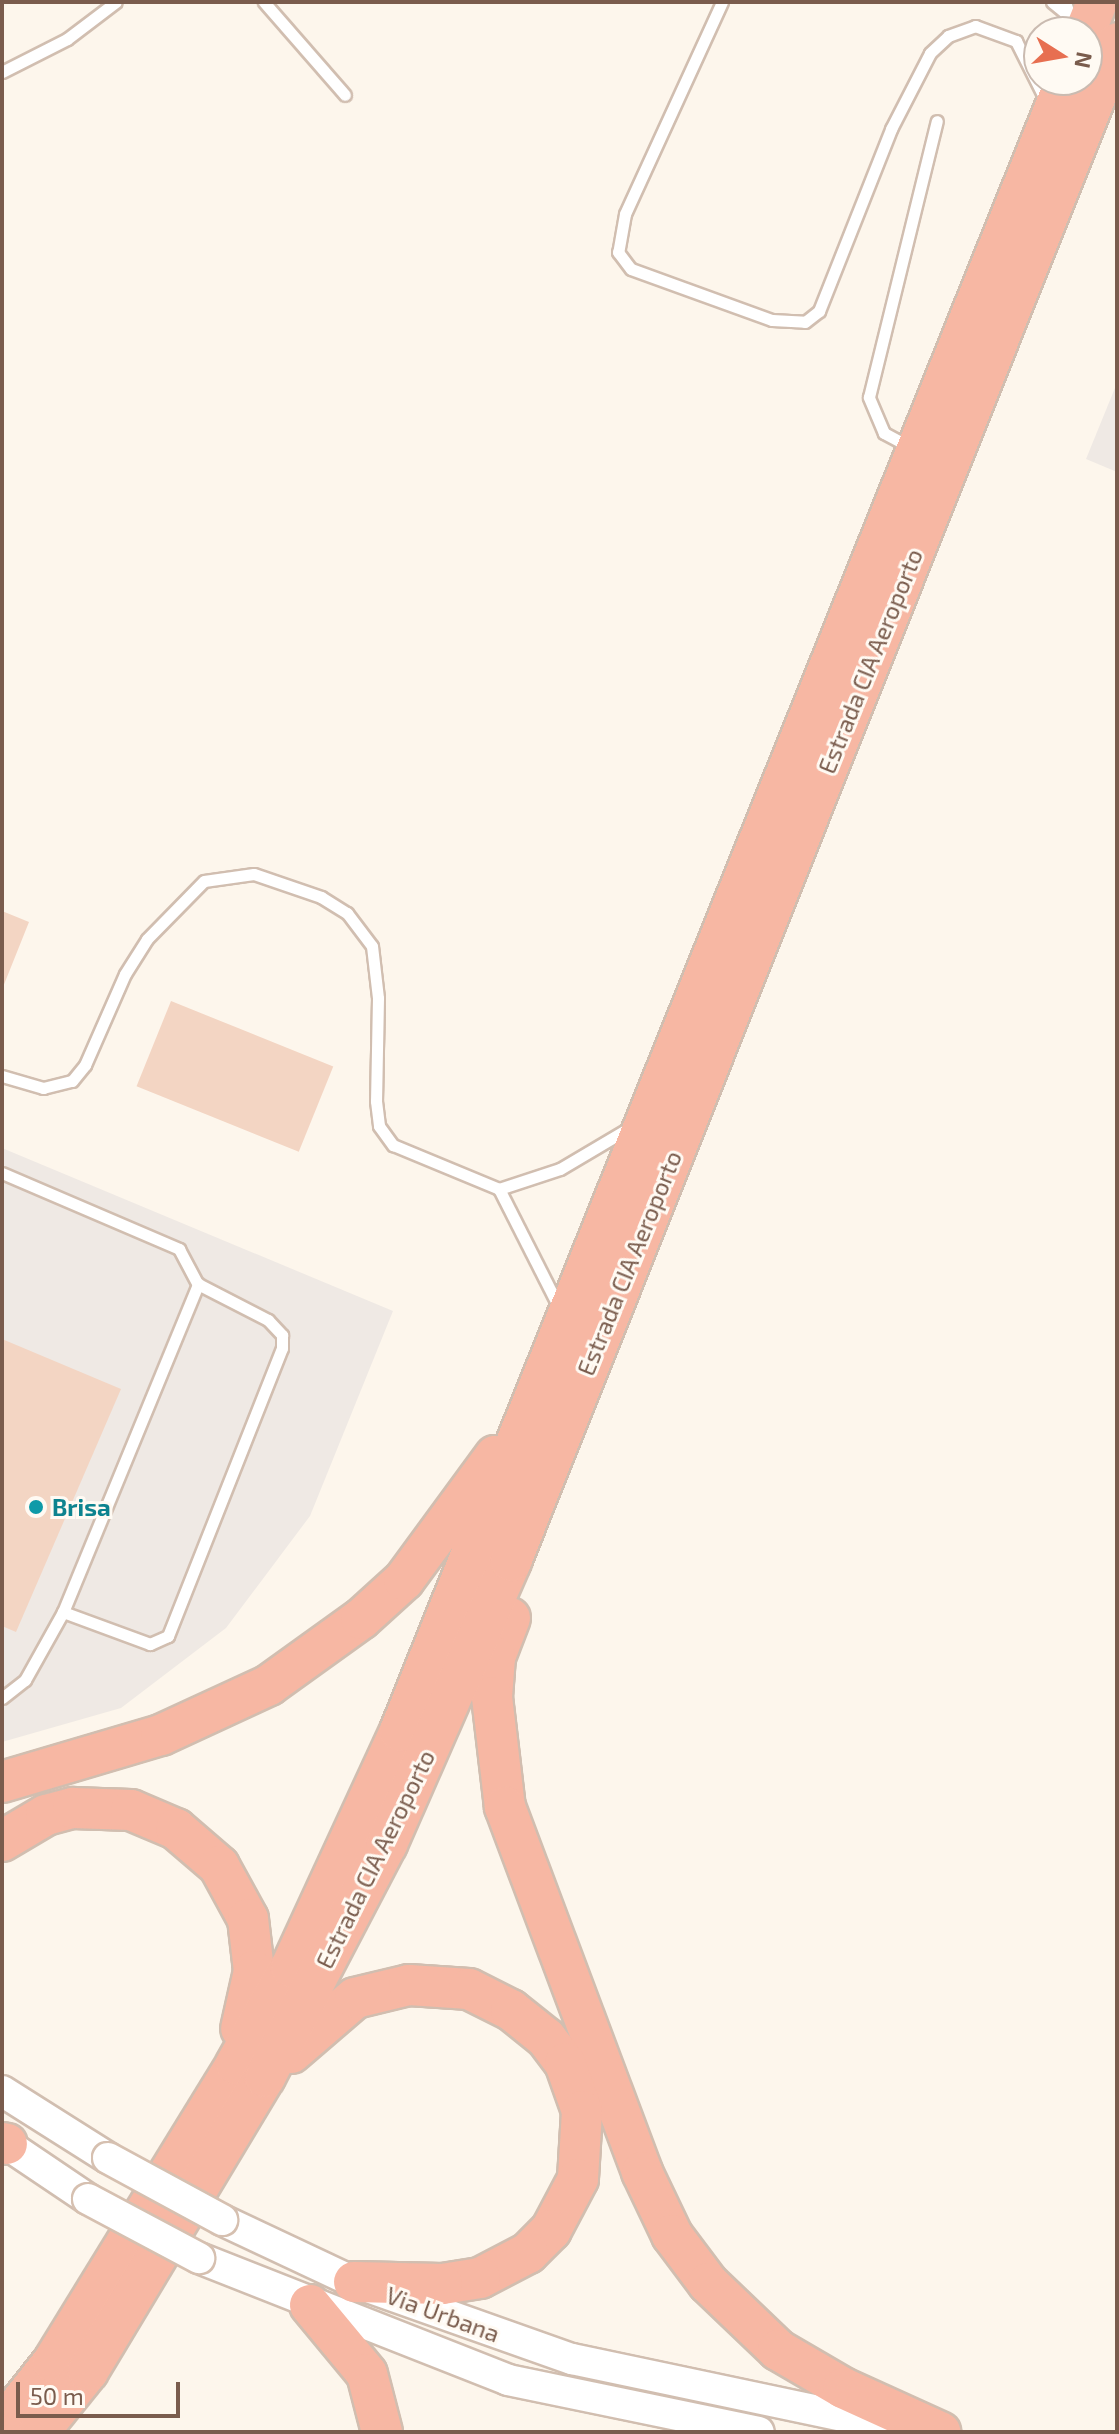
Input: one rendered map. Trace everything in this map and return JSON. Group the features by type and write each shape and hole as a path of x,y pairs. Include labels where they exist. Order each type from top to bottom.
{"highway":[{"name":"Estrada CIA Aeroporto","path":"39,2432 70,2367 387,1844 486,1618 1117,43"},
{"name":"Estrada CIA Aeroporto","path":"251,2071 291,1967 400,1731 1059,97"},
{"path":"740,985 720,1075 495,1657 496,1760 505,1807 633,2149 685,2255 778,2350 843,2388 940,2432"},
{"path":"2,1782 111,1753 208,1717 313,1656 404,1580 528,1411"},
{"path":"2,1841 46,1815 104,1807 131,1810 176,1829 219,1866 238,1893 252,1943 251,2071"},
{"path":"251,2071 355,1998 409,1985 469,1989 488,1997 531,2023 565,2063 582,2111 584,2139 578,2179 551,2230 528,2253 480,2278 442,2284 354,2282"},
{"path":"310,2305 367,2374 382,2432"},
{"name":"Estrada CIA Aeroporto","path":"2,2426 70,2367"},
{"path":"2,2392 70,2367 75,2432"}],"main road":[{"name":"Via Urbana","path":"2,2091 108,2158 222,2220 354,2282 572,2359 923,2432"},
{"name":"Via Urbana","path":"4,2143 88,2199 199,2258 310,2305 508,2380 759,2432"}],"lane":[{"path":"2,72 67,39 116,2"},
{"path":"264,2 345,95"},
{"path":"722,2 625,214 618,252 631,269 772,320 805,322 819,311 891,129 930,53 948,36 975,26 1016,41 1059,97"},
{"path":"1052,2 1083,16"},
{"path":"1065,2 1083,16"},
{"path":"916,450 884,433 869,397 937,121"},
{"path":"2,1076 43,1088 72,1081 85,1065 125,974 147,939 204,881 254,874 321,897 347,913 372,946 378,998 376,1101 386,1139 499,1189 531,1260 565,1317"},
{"path":"499,1189 560,1169 646,1116"},
{"path":"2,1173 179,1249 198,1284 268,1320 282,1335 282,1348 168,1636 158,1643 63,1612"},
{"path":"2,1698 25,1680 63,1612 198,1284"}],"shaded area":[{"path":"1117,383 1117,472 1086,459"},
{"path":"2,1148 393,1311 310,1516 226,1628 121,1708 2,1742"}],"building":[{"path":"2,911 29,922 3,987 2,987"},
{"path":"171,1001 333,1067 299,1152 137,1086"},
{"name":"Brisa","path":"2,1339 121,1389 16,1632 2,1626"}],"place":[{"name":"Brisa","path":"36,1507"}]}
